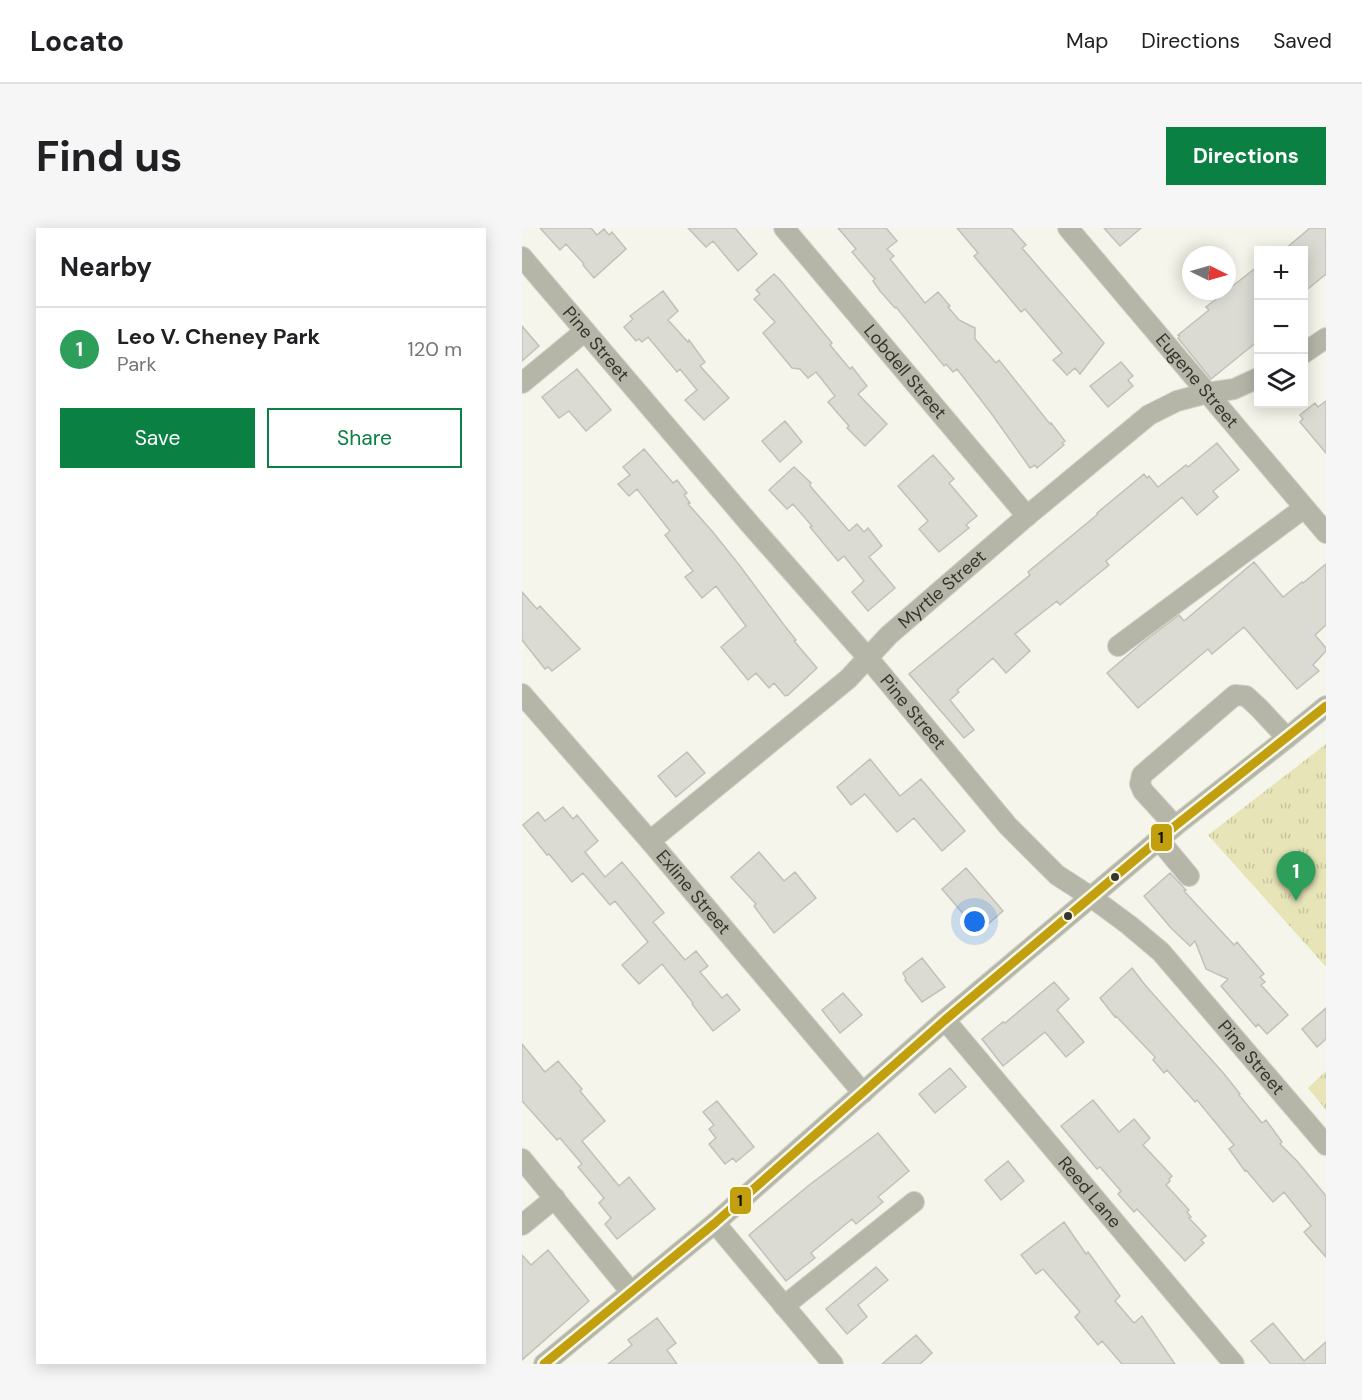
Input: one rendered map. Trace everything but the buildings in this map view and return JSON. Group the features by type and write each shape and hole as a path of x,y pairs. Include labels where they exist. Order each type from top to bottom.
{"street":[{"name":"Lobdell Street","path":"784,228 1027,516"},
{"name":"Eugene Street","path":"1068,228 1326,533"},
{"name":"Pine Street","path":"522,257 868,658 1008,826 1058,875 1129,925 1161,952 1326,1145"},
{"path":"522,382 585,331"},
{"path":"1308,351 1326,338"},
{"name":"Myrtle Street","path":"650,841 848,680 889,635 1149,415 1177,401 1234,389 1254,380"},
{"path":"1118,646 1304,508"},
{"path":"1175,826 1143,791 1140,784 1142,775 1235,695 1246,696 1287,738"},
{"name":"Exline Street","path":"523,697 650,841 864,1093"},
{"path":"544,1364 715,1223 945,1020 1175,826 1326,706"},
{"path":"1159,840 1189,876"},
{"name":"Reed Lane","path":"945,1020 1234,1364"},
{"path":"522,1159 631,1292"},
{"path":"522,1225 555,1198"},
{"path":"784,1306 914,1202"},
{"path":"715,1223 833,1364"}],"green space":[{"path":"1326,744 1326,967 1208,835"},
{"path":"1326,1071 1326,1110 1308,1088"}],"transit line":[{"name":"1","path":"544,1364 715,1223 945,1020 1175,826 1326,706"}],"place":[{"name":"Leo V. Cheney Park","path":"1296,901"}]}
